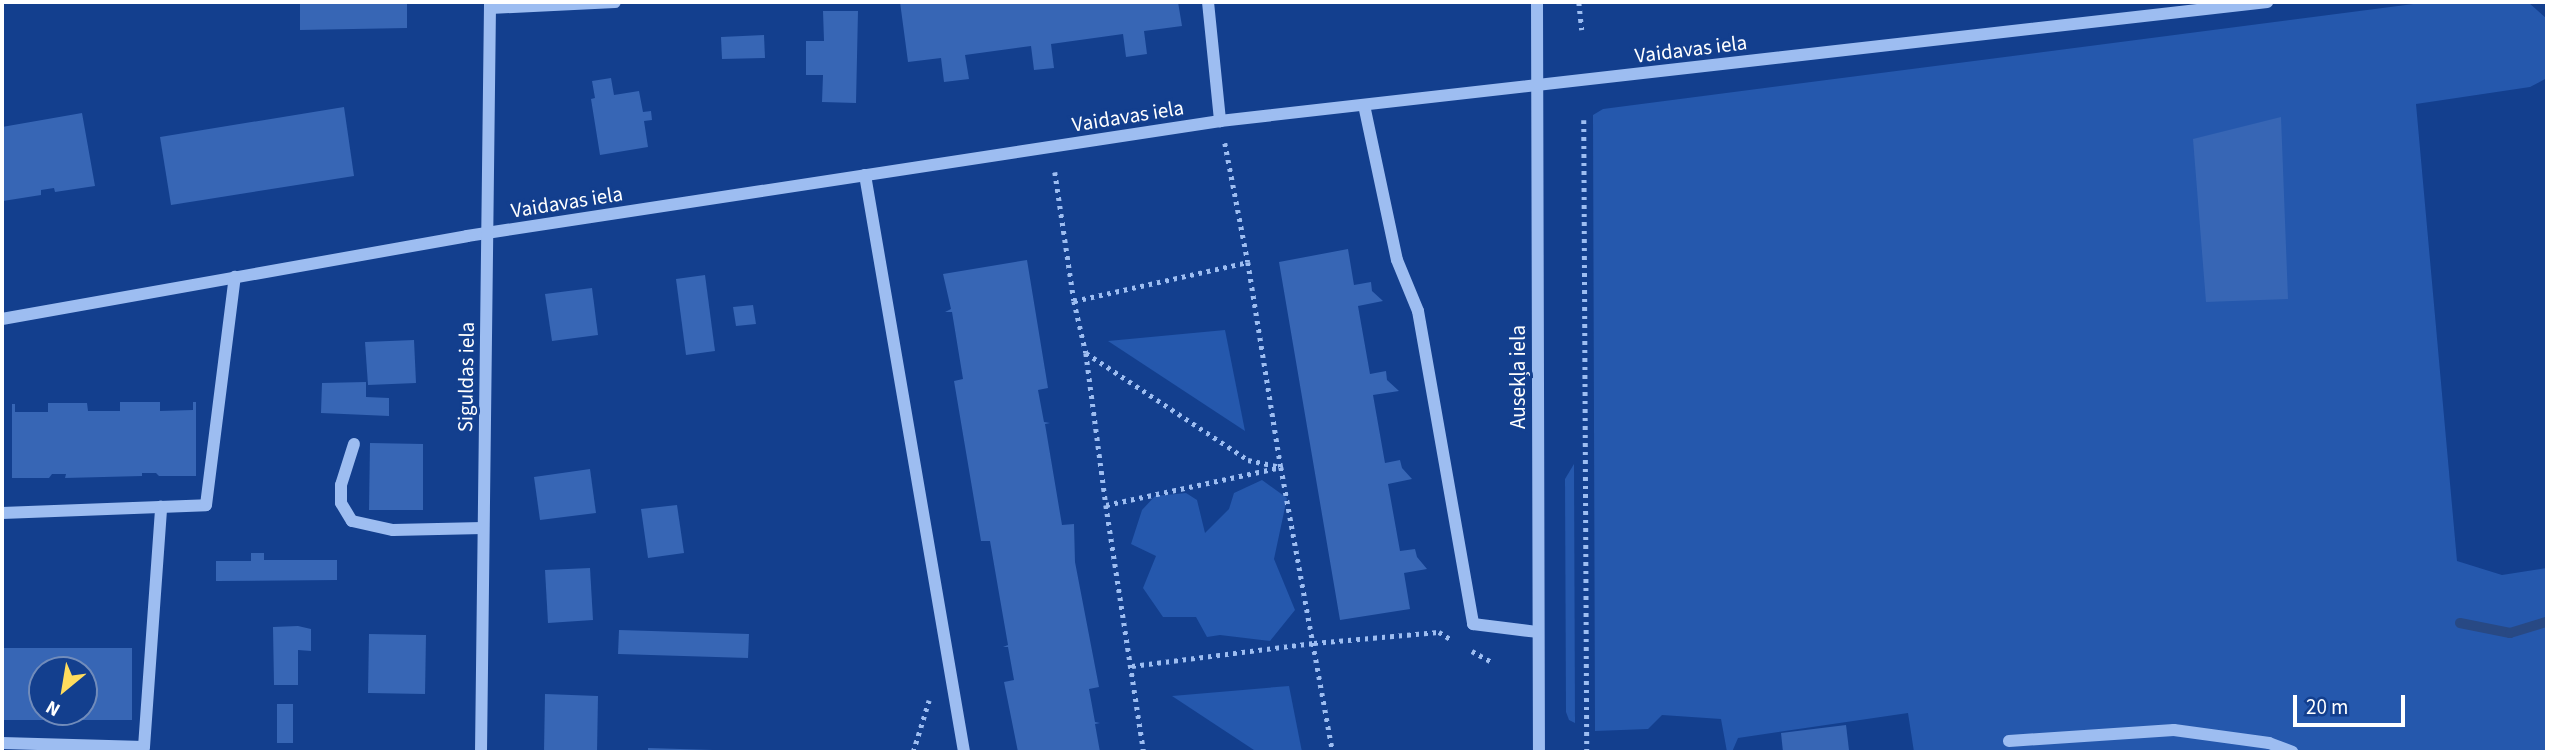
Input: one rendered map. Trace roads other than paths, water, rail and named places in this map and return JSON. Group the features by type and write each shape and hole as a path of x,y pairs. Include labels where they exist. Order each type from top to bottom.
{"street":[{"path":"490,5 615,2"},
{"path":"1208,2 1220,121"},
{"name":"Ausekļa iela","path":"1536,2 1539,752"},
{"name":"Vaidavas iela","path":"2,319 489,234 1220,121 2267,2"},
{"name":"Siguldas iela","path":"481,752 490,5"},
{"path":"1364,106 1397,260 1418,310 1473,624 1538,632"},
{"path":"865,175 964,752"},
{"path":"2,513 206,505 235,277"},
{"path":"355,444 341,485 341,503 352,521 393,530 483,528"},
{"path":"2,743 145,747 161,506"},
{"path":"2009,741 2174,730 2269,743 2292,752"}],"waterway":[{"path":"2460,623 2510,633 2547,622"}]}
